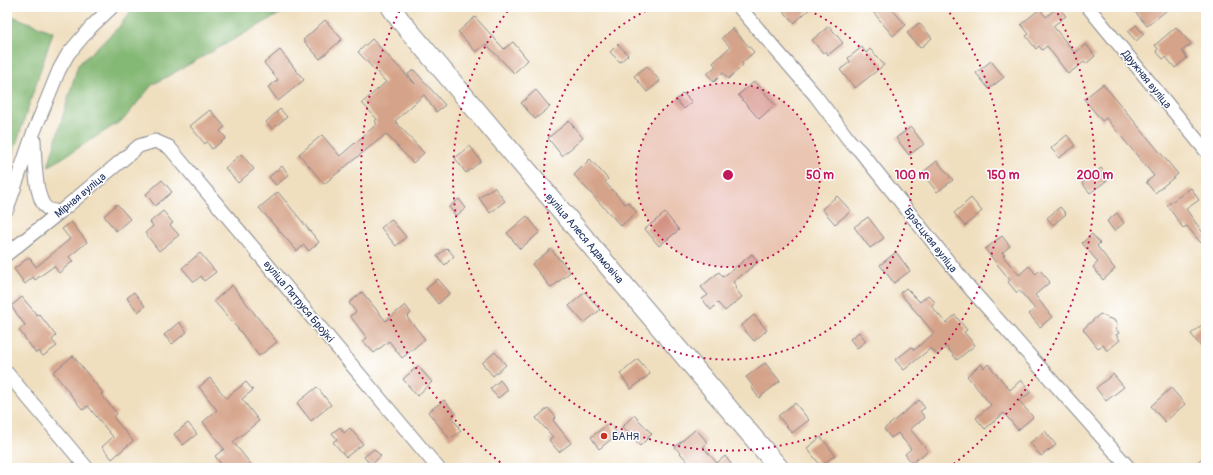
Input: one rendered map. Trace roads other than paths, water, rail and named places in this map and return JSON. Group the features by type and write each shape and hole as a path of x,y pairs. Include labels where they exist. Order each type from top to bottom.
{"street":[{"path":"7,209 33,134 59,70 68,54 91,27 112,7"},
{"name":"вуліца Алеся Адамовіча","path":"391,7 400,20 780,468"},
{"name":"Брэсцкая вуліца","path":"739,7 815,95 849,140 964,281 1129,468"},
{"name":"Дружная вуліца","path":"1088,7 1206,151"},
{"path":"33,134 40,199 49,210 60,212"},
{"name":"Мірная вуліца","path":"7,254 139,146 155,141"},
{"name":"вуліца Пятруся Броўкі","path":"155,141 169,147 438,468"},
{"path":"7,373 87,468"},
{"path":"1202,468 1206,464"}],"place":[{"name":"БАНЯ","path":"604,436"}]}
